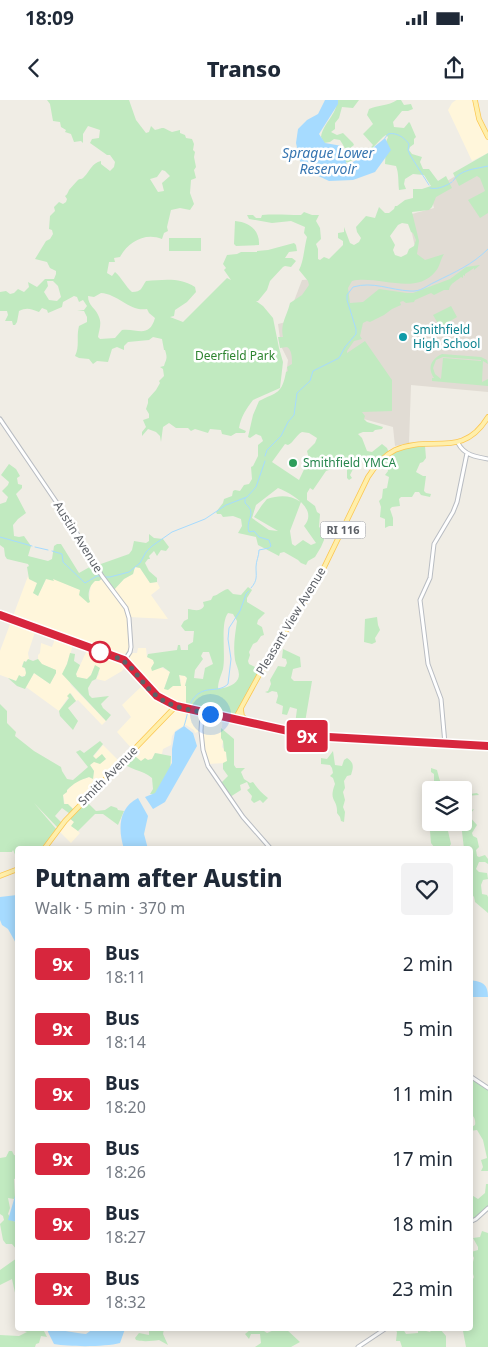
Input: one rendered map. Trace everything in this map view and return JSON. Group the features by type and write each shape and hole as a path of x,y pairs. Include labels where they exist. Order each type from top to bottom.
{"main road":[{"path":"475,100 479,120 488,136"},
{"path":"458,443 476,432 488,417"},
{"name":"Pleasant View Avenue","path":"235,719 269,657 315,586 373,469 386,456 405,447 458,443"},
{"path":"0,616 124,660 157,696 183,708 322,738 488,746"},
{"path":"242,705 242,716 250,723"},
{"name":"Smith Avenue","path":"46,846 64,821 176,706"},
{"path":"0,876 15,870"}],"street":[{"name":"Austin Avenue","path":"0,419 72,525 102,576 128,612 131,647 124,660"},
{"path":"458,443 461,449 467,453 488,459"},
{"path":"445,744 441,699 428,664 420,600 430,578 434,544 457,502 467,453"},
{"path":"202,712 202,750 208,766 244,817 269,846"},
{"path":"473,1078 488,1088"},
{"path":"473,1220 488,1208"},
{"path":"358,1347 383,1331"}],"shaded area":[{"path":"456,100 475,100 475,105 488,137 488,153 472,161 448,110"},
{"path":"488,157 488,392 411,385 409,443 395,446 393,427 283,397 288,360 281,346 278,324 286,322 302,280 390,273 415,247 408,215 434,208 430,191"},
{"path":"135,567 140,568 150,583 157,582 160,588 151,595 168,619 129,617 132,653 137,653 138,648 146,648 147,657 170,672 164,689 181,681 179,675 185,676 187,678 185,685 223,716 221,738 223,741 222,747 226,751 226,763 207,764 200,731 195,733 194,730 186,725 176,730 172,736 171,745 163,749 162,754 155,753 152,759 140,761 131,753 133,750 117,732 131,717 122,705 144,684 127,664 122,671 105,681 96,679 99,674 95,665 87,679 77,677 76,674 88,648 74,642 65,670 71,685 106,721 102,725 78,700 76,701 71,693 59,711 26,687 34,673 50,684 56,670 41,664 38,655 41,643 52,647 56,636 36,629 28,653 29,659 22,665 27,673 25,676 21,676 17,681 0,675 0,651 28,576 29,579 37,583 33,593 38,596 46,579 52,578 80,590 89,600 91,584 95,580 103,577 116,587 133,574"},
{"path":"103,745 121,763 74,810 70,806 65,805 63,795 75,782 89,777 93,779 94,771 90,765 102,754 96,759 93,757"},
{"path":"68,817 74,822 72,826 80,833 71,843 58,830"}],"green space":[{"name":"Deerfield Park","path":"47,100 129,100 136,120 146,133 149,132 151,126 155,130 165,128 172,132 180,130 180,133 185,135 186,138 192,139 195,152 196,167 194,170 196,178 191,180 190,193 194,204 190,210 180,208 171,210 167,227 168,231 164,233 162,239 149,237 132,243 120,257 114,258 115,262 109,262 107,273 112,276 115,272 132,292 140,290 146,281 177,280 195,287 196,292 187,302 175,310 174,316 170,317 183,322 227,278 231,280 224,270 226,268 223,264 227,255 241,252 257,252 294,243 296,245 297,251 289,252 285,258 292,258 296,261 291,267 283,267 270,281 267,290 256,301 273,318 283,362 280,388 253,400 244,412 239,428 246,431 245,433 236,433 231,436 222,434 221,430 210,429 208,433 195,429 191,431 188,428 176,428 169,423 163,427 161,442 160,436 156,432 148,429 142,436 142,432 146,427 143,420 149,418 146,409 148,399 164,376 163,369 160,367 164,366 167,357 162,339 153,337 149,340 128,342 124,346 124,350 117,347 112,349 108,362 97,361 93,364 89,359 79,358 75,356 79,326 87,322 87,317 84,311 77,310 84,310 87,306 83,300 79,302 77,297 74,296 63,302 62,307 48,313 47,310 42,308 39,312 29,309 19,311 15,325 13,325 12,321 5,321 8,315 7,311 0,311 0,292 6,291 10,294 18,289 24,292 29,287 28,282 37,287 45,279 54,279 56,271 50,268 47,262 35,259 46,241 53,234 52,230 49,229 50,216 55,211 54,207 59,202 63,204 66,202 65,196 69,190 95,164 101,161 101,164 110,171 114,167 115,162 110,155 107,155 90,143 92,139 99,138 100,130 88,126 83,134 83,143 81,141 74,142 71,134 65,132 66,130 61,127 60,122 53,121 50,104","holes":["162,170 170,176 162,183 164,191 158,192 150,179 157,177","47,281 53,281 58,286 61,297 57,301 49,300 44,292 48,286","101,293 113,296 129,306 147,309 155,318 146,330 122,330 115,338 100,339 98,337 100,320 89,302 88,296 94,297"]},
{"path":"337,100 359,100 353,108 342,107 339,118 335,123 335,129 331,132 337,135 343,133 353,143 354,145 350,148 351,155 362,155 349,162 340,163 346,152 340,140 334,139 324,143 321,137 324,127 335,110"},
{"path":"401,100 404,105 411,104 413,109 402,111 393,122 394,127 404,128 410,123 416,137 414,144 409,150 412,154 422,157 420,162 423,169 429,169 438,181 446,176 452,188 436,197 429,210 412,212 419,241 417,254 425,260 444,254 435,272 427,279 417,283 407,284 373,280 352,281 348,288 350,303 363,302 379,289 413,293 450,279 466,267 480,265 465,274 465,276 463,275 463,278 461,277 454,282 449,290 444,290 434,295 431,293 414,302 400,302 401,305 384,315 370,322 363,323 360,336 362,339 354,341 347,351 347,353 365,341 392,380 392,411 362,412 367,422 383,427 373,432 358,434 362,438 367,451 372,452 382,444 389,453 404,448 425,446 426,458 420,463 416,472 426,476 424,491 431,494 430,497 415,492 412,497 401,497 399,499 400,506 390,509 393,526 385,528 385,519 380,517 381,507 379,501 382,498 383,489 387,488 389,477 385,475 388,471 387,467 380,461 378,463 367,455 358,466 355,465 350,475 352,478 349,480 347,478 347,465 336,462 332,469 326,471 313,490 310,488 307,493 307,500 315,506 320,514 319,527 324,531 324,540 315,557 308,561 306,565 284,552 280,553 279,556 258,545 256,537 238,533 242,526 241,519 233,516 223,517 216,512 224,499 232,496 235,490 240,491 252,479 251,467 258,456 258,445 263,441 261,436 256,434 250,438 248,437 253,415 259,401 274,394 283,385 286,372 288,371 287,367 292,364 291,354 287,347 280,348 278,337 283,337 283,324 290,303 302,295 309,285 299,270 307,237 304,233 305,227 291,221 272,223 249,219 247,215 261,218 262,215 301,215 304,212 319,215 316,221 320,228 321,239 316,244 318,259 320,260 324,257 329,259 343,245 343,241 338,238 338,233 344,232 344,227 350,243 354,245 359,242 361,238 356,227 366,216 375,218 379,207 385,213 389,213 395,206 413,198 413,189 431,186 424,175 413,174 405,179 406,189 399,190 396,166 385,164 388,137 386,135 365,154 373,145 363,134 373,124 367,115 369,109","holes":["402,223 408,224 416,240 414,246 409,249 407,254 401,257 395,255 393,250 395,245 390,236 398,225","300,433 309,433 317,438 307,451 309,459 299,480 272,462 285,444 290,444","278,488 301,502 285,496 267,499 262,505 254,517 278,531 269,530 252,518 256,505","301,502 308,514 308,520 304,526 316,543 311,545 303,540 295,546 292,544 290,531"]},
{"path":"488,153 488,213 480,218 468,200 485,191 480,178 477,176 459,186 453,173"},
{"path":"235,221 245,223 256,231 259,245 236,246 234,244"},
{"path":"169,238 201,238 201,251 169,251"},
{"path":"451,306 457,317 440,327 433,315"},
{"path":"442,354 481,357 487,360 488,364 483,361 482,382 488,379 488,386 432,381 432,378 434,378 431,364","holes":["443,357 481,360 443,358 441,379 435,374 433,368 436,360"]},
{"path":"9,464 16,469 20,476 17,478 18,484 22,485 22,488 16,494 26,513 13,525 14,536 24,536 31,546 28,556 48,561 52,559 54,546 61,544 79,573 95,564 98,565 129,554 134,541 146,543 149,541 149,534 154,538 163,539 169,547 166,551 161,550 157,556 154,551 149,556 150,559 145,563 149,571 157,578 157,582 150,583 140,568 135,567 133,574 124,579 113,591 103,578 95,581 90,588 90,602 88,603 79,595 80,590 53,579 54,581 46,579 38,596 33,593 37,583 29,579 28,564 7,559 4,548 0,545 0,504 6,502 8,497 2,491 9,482 1,475"},
{"path":"248,587 252,590 247,598 247,602 265,613 258,620 257,624 262,627 264,635 253,644 249,652 248,661 249,664 261,670 235,719 186,708 185,686 187,678 179,675 181,686 173,686 168,690 164,689 170,672 163,667 152,671 151,668 154,663 153,660 147,657 148,654 177,650 178,645 180,645 181,650 188,650 188,645 193,642 194,631 185,631 181,626 188,619 188,609 201,609 204,606 203,602 211,600 213,596 228,589 233,594 241,595","holes":["228,613 233,614 237,621 234,650 239,676 232,685 218,689 224,663 224,624","203,652 209,652 213,664 205,668 203,679 194,678 195,670 203,659 201,656"]},
{"path":"377,617 380,630 375,638 376,642 372,644 364,642 365,619"},
{"path":"283,649 300,657 301,667 293,669 291,678 294,681 312,681 303,734 294,732 297,709 290,707 287,715 282,714 283,706 276,703 277,692 265,692 268,691 271,684 270,680 278,666 285,667 287,663 286,659 282,658"},
{"path":"70,653 75,654 74,661 80,665 76,674 77,677 87,679 95,665 100,668 96,679 92,681 88,688 89,695 92,698 109,696 101,704 111,715 106,721 62,674"},
{"path":"28,659 33,661 38,659 42,664 56,670 50,684 34,673 25,689 17,686 8,678 16,681 19,675 25,676 25,668 22,667 24,661 26,662"},
{"path":"70,693 76,701 68,708 78,721 73,730 60,716 59,711 69,698 67,696"},
{"path":"0,704 7,711 7,723 16,732 15,736 34,751 61,767 67,779 73,780 88,767 76,752 80,750 84,753 100,741 103,744 93,756 96,759 102,754 106,759 100,764 94,762 90,765 94,771 93,779 86,778 67,790 63,795 64,804 68,804 74,810 85,800 96,811 105,810 111,806 117,808 124,811 118,825 103,814 95,814 78,831 71,826 74,822 68,817 70,814 62,808 55,816 62,823 58,828 34,803 57,830 46,846 15,846 15,854 13,850 12,852 0,852"},
{"path":"221,728 234,739 234,765 236,768 245,768 241,772 244,779 250,783 253,782 268,798 263,803 260,800 254,803 251,800 252,796 247,790 250,788 247,782 240,785 241,790 230,797 220,784 228,776 223,769 223,763 227,761 221,738"},
{"path":"333,751 335,765 342,766 347,758 353,766 351,775 347,776 344,781 344,822 341,821 337,813 332,794 335,784 330,776 333,773 332,768 330,765 321,764 321,758 327,759"},
{"path":"131,753 141,761 145,758 148,760 152,759 155,753 171,756 170,774 155,794 150,794 153,789 152,778 122,762"},
{"path":"431,768 437,770 440,781 434,781 434,774 431,772"},
{"path":"472,819 477,825 472,833 477,838 479,847 476,850 477,856 485,855 488,859 488,864 479,862 476,869 479,872 487,873 488,879 483,880 481,885 482,894 488,897 488,913 475,902 473,896 473,846 464,846 462,831 472,831"},
{"path":"430,831 448,831 450,846 433,846 431,843"},
{"path":"473,1077 488,1088 488,1171 481,1171 483,1167 481,1160 487,1158 483,1140 477,1130 473,1131 475,1125"},
{"path":"9,1151 12,1151 15,1155 15,1198 8,1198 10,1208 8,1214 15,1222 15,1248 12,1244 6,1244 3,1240 0,1224 4,1220 0,1214 0,1158 6,1157"},
{"path":"486,1184 488,1184 488,1208 473,1220 473,1196 478,1199 485,1193"},
{"path":"482,1231 488,1233 488,1347 466,1347 463,1331 473,1331 473,1251 478,1250 478,1247 473,1238 480,1237"},
{"path":"15,1259 15,1293 12,1279 0,1285 0,1270"},
{"path":"24,1331 44,1331 47,1337 41,1336 39,1343 35,1347 0,1347 0,1335 19,1336 27,1332"},
{"path":"149,1331 164,1331 168,1345 159,1340 145,1341 136,1340 135,1338 139,1333 149,1335"},
{"path":"249,1331 264,1331 267,1333 272,1331 288,1331 300,1342 291,1347 255,1347 261,1343 260,1334 251,1334 249,1339 245,1334"},
{"path":"404,1331 406,1334 418,1333 418,1331 442,1331 446,1336 446,1347 402,1347 400,1341 396,1341 397,1332"}],"water":[{"name":"Sprague Lower Reservoir","path":"325,100 338,100 338,104 319,134 325,143 342,146 347,166 385,138 391,150 375,172 353,180 329,181 308,171 300,161 296,143 298,129 307,120 318,114"},
{"path":"184,726 193,733 197,746 165,802 153,809 145,797 155,793 172,763 175,732"},
{"path":"138,798 148,816 144,834 147,846 123,846 121,820 131,802"},
{"path":"15,895 15,941 0,920 0,897"},
{"path":"473,981 484,984 488,997 473,997"},
{"path":"15,1196 15,1222 8,1220"},
{"path":"65,1331 86,1334 90,1331 124,1331 120,1343 88,1346 54,1344 48,1332"}],"waterway":[{"path":"385,138 388,134 394,134 407,141 410,155 429,185"},
{"path":"453,181 464,172 488,166"},
{"path":"430,188 441,187 452,182"},
{"path":"265,456 267,450 281,436 294,415 297,393 310,381 313,371 339,358 356,334 347,300 347,295 353,287 368,285 417,291 463,268 488,249"},
{"path":"105,577 129,572 140,563 152,546 172,532 205,519 226,505 247,497 256,487 265,461"},
{"path":"245,498 245,503 251,510 249,532 254,531 259,537 269,540 271,546 259,550 256,580 251,588"},
{"path":"0,537 32,546"},
{"path":"35,547 48,550"},
{"path":"52,551 62,554 63,562 85,583 100,576"},
{"path":"184,726 190,705 197,694 206,690 224,687 228,684 231,659 228,639 229,628 240,611 246,594 249,591"}],"bus line":[{"name":"9x","path":"0,615 124,660 151,691 162,700 176,706 322,738 488,746"}],"place":[{"name":"Smithfield High School","path":"403,337"},
{"name":"Smithfield YMCA","path":"293,463"}],"route":[{"path":"100,652 124,660 151,691 162,700 176,706 210,714"}]}
